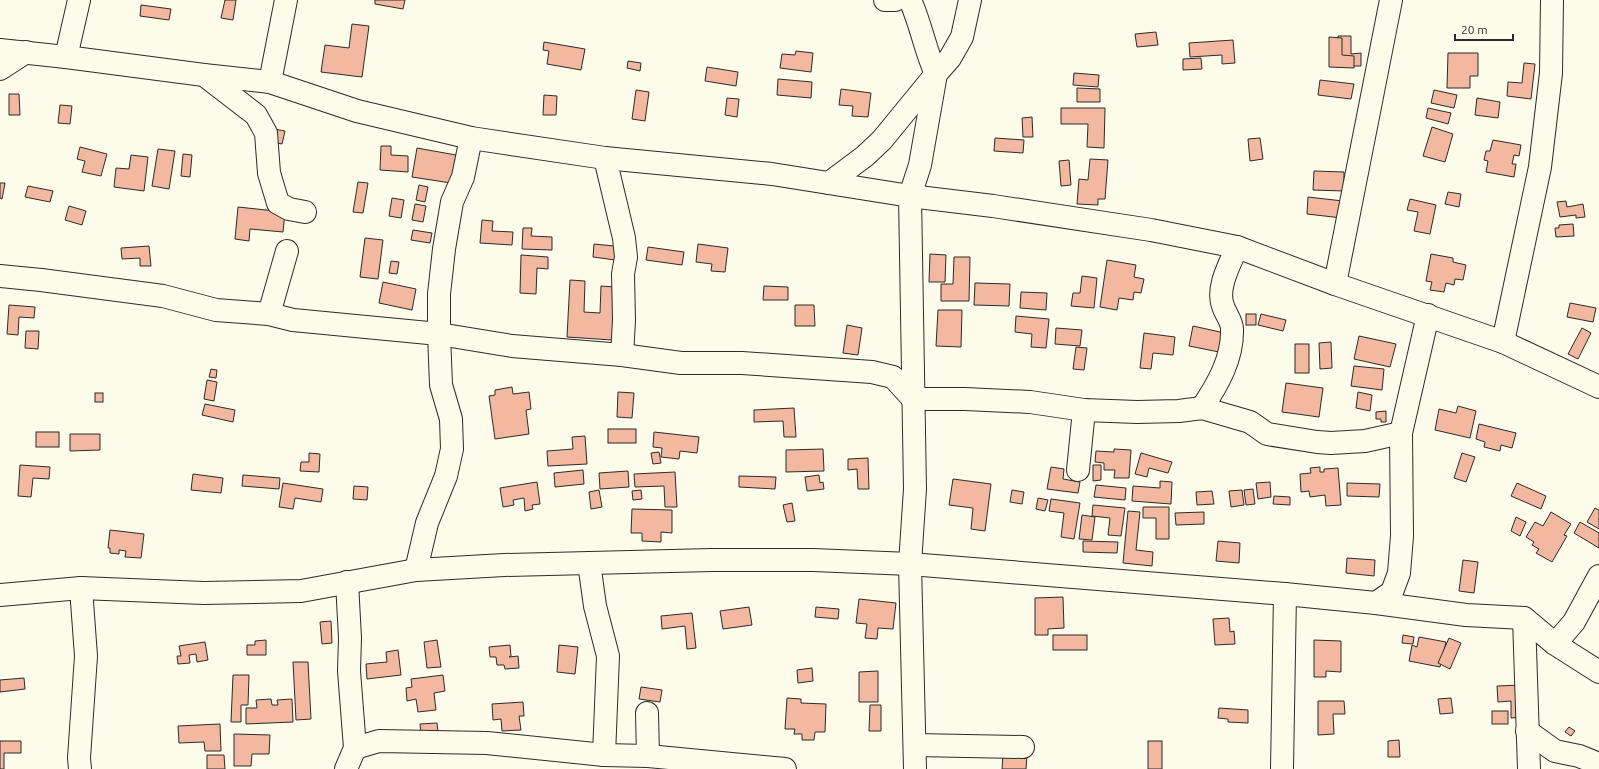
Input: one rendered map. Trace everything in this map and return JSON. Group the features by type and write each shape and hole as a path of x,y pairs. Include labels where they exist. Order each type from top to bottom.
{"street":[{"path":"66,57 79,0"},
{"path":"270,82 286,0"},
{"path":"885,0 895,0"},
{"path":"910,0 917,14 929,58 936,74 920,165 910,196 915,489 910,564 915,769"},
{"path":"830,183 865,156 882,140 950,58 962,37 970,0"},
{"path":"1335,284 1391,0"},
{"path":"1503,342 1540,167 1551,73 1552,0"},
{"path":"0,50 66,57 204,76 270,82 357,111 471,138 605,158 772,174 910,196 993,206 1151,230 1237,247 1335,284 1503,342 1599,387"},
{"path":"0,69 26,52"},
{"path":"204,76 256,115 266,133 269,173 278,203 289,209 305,212"},
{"path":"416,570 427,523 446,476 452,449 450,419 441,385 439,334 440,294 444,249 452,202 463,177 471,138"},
{"path":"605,158 624,238 626,257 623,274 624,320 622,355"},
{"path":"1202,408 1213,392 1224,371 1232,346 1232,326 1222,305 1221,291 1228,266 1237,247"},
{"path":"269,314 287,251"},
{"path":"0,276 163,296 216,310 269,314 293,320 439,334 512,346 622,355 681,363 742,363 872,372 893,377 913,399 965,399 1030,402 1084,410 1137,412 1179,411 1202,408 1250,422 1267,434 1331,443 1365,441 1401,433"},
{"path":"1376,603 1392,592 1399,573 1402,536 1401,433 1428,316"},
{"path":"1078,470 1084,410"},
{"path":"1365,441 1401,468"},
{"path":"1,590 81,588 204,593 294,591 416,570 504,565 712,560 813,560 910,564 1285,594 1376,603 1466,615 1524,618 1555,644 1599,672"},
{"path":"589,563 595,606 608,656 604,755"},
{"path":"1555,644 1574,622 1599,576"},
{"path":"346,582 350,638 349,671 354,748 346,769"},
{"path":"80,769 79,758 86,656 81,588"},
{"path":"1282,769 1285,594"},
{"path":"1524,618 1529,769"},
{"path":"647,713 648,756"},
{"path":"1527,731 1555,751 1579,756 1599,764"},
{"path":"354,748 379,741 487,743 604,755 648,756 785,769"},
{"path":"915,745 1023,747"}],"building":[{"path":"225,0 236,0 233,20 221,18"},
{"path":"375,0 405,0 403,9 375,4"},
{"path":"141,5 171,9 169,20 140,16"},
{"path":"352,24 369,26 362,77 321,72 325,45 349,48"},
{"path":"1156,32 1158,45 1137,47 1135,34"},
{"path":"1338,36 1351,36 1351,54 1361,53 1361,66 1338,66"},
{"path":"1329,37 1342,38 1342,55 1354,56 1354,68 1329,67"},
{"path":"1233,40 1235,63 1222,64 1222,55 1190,57 1189,43"},
{"path":"544,42 585,49 581,70 547,64 549,51 543,50"},
{"path":"796,51 813,53 811,72 780,68 782,54 795,55"},
{"path":"1448,53 1478,53 1478,76 1470,76 1470,88 1447,88"},
{"path":"1201,58 1202,69 1183,70 1183,59"},
{"path":"628,61 641,63 640,71 627,68"},
{"path":"1524,63 1535,64 1531,99 1507,96 1508,82 1522,83"},
{"path":"707,67 738,72 736,86 705,81"},
{"path":"1074,73 1099,75 1098,87 1073,85"},
{"path":"778,79 812,82 811,98 777,95"},
{"path":"1320,80 1354,84 1351,99 1318,95"},
{"path":"1077,88 1100,89 1100,102 1077,102"},
{"path":"841,89 871,93 868,117 852,116 853,106 839,105"},
{"path":"636,90 649,92 645,121 632,119"},
{"path":"1434,90 1457,95 1454,108 1431,103"},
{"path":"9,94 19,94 20,115 9,115"},
{"path":"544,95 557,96 556,115 543,115"},
{"path":"727,98 739,99 737,117 725,115"},
{"path":"1477,98 1500,102 1498,118 1475,115"},
{"path":"60,105 72,106 70,124 58,123"},
{"path":"1061,108 1105,108 1104,148 1087,147 1088,124 1061,124"},
{"path":"1428,108 1451,113 1448,124 1426,118"},
{"path":"1032,117 1033,137 1023,137 1022,118"},
{"path":"1432,127 1453,134 1445,162 1423,156"},
{"path":"274,129 285,131 282,144 271,142"},
{"path":"995,138 1024,140 1023,153 994,151"},
{"path":"1260,138 1263,159 1250,161 1248,139"},
{"path":"1493,140 1521,145 1519,156 1514,155 1512,164 1516,164 1514,177 1486,172 1488,161 1484,160 1486,151 1490,151"},
{"path":"381,146 391,146 391,155 408,156 408,172 380,170"},
{"path":"80,147 107,154 101,176 82,172 85,161 77,159"},
{"path":"417,148 456,155 451,183 412,177"},
{"path":"158,149 175,151 169,189 152,186"},
{"path":"183,154 192,155 190,177 181,176"},
{"path":"131,155 148,157 144,191 114,187 116,168 129,169"},
{"path":"1090,159 1108,160 1105,199 1098,199 1098,205 1077,204 1079,179 1088,180"},
{"path":"1069,160 1071,185 1061,186 1059,161"},
{"path":"1314,171 1344,172 1344,191 1313,190"},
{"path":"358,182 368,183 363,213 353,212"},
{"path":"0,183 5,183 2,199 0,198"},
{"path":"419,185 428,187 425,202 416,200"},
{"path":"28,186 53,191 50,202 25,197"},
{"path":"1448,192 1461,194 1459,207 1445,204"},
{"path":"1308,197 1343,201 1342,218 1307,214"},
{"path":"392,198 404,200 401,218 389,216"},
{"path":"1410,199 1436,205 1430,234 1414,231 1418,212 1407,210"},
{"path":"1566,201 1567,207 1583,204 1585,217 1576,218 1576,215 1560,217 1557,202"},
{"path":"415,204 426,206 423,222 412,220"},
{"path":"69,206 86,211 82,225 65,220"},
{"path":"238,207 285,212 283,232 250,229 249,241 235,239"},
{"path":"482,220 493,221 492,231 513,232 512,245 480,243"},
{"path":"1573,224 1574,236 1556,237 1555,228 1559,228 1559,225"},
{"path":"523,228 532,228 531,236 552,237 552,250 522,249"},
{"path":"413,230 432,233 430,243 411,240"},
{"path":"365,238 383,240 378,279 360,277"},
{"path":"594,244 624,247 623,261 593,257"},
{"path":"698,244 728,248 725,272 711,271 712,264 696,262"},
{"path":"149,246 151,266 140,266 140,258 122,259 121,248"},
{"path":"648,247 684,252 682,265 646,260"},
{"path":"930,254 946,255 945,282 929,282"},
{"path":"1431,254 1453,258 1453,262 1466,265 1463,280 1455,279 1454,285 1446,283 1444,292 1430,290 1432,282 1426,281"},
{"path":"521,255 548,257 548,269 537,268 536,294 520,293"},
{"path":"954,257 970,257 969,301 941,301 941,284 953,284"},
{"path":"1107,260 1136,265 1134,277 1144,279 1141,293 1134,292 1133,300 1119,298 1117,310 1100,307"},
{"path":"391,261 399,262 397,274 389,273"},
{"path":"1082,276 1097,278 1094,308 1071,306 1073,293 1080,293"},
{"path":"570,280 585,281 584,312 600,313 601,286 615,287 612,340 567,337"},
{"path":"383,282 416,289 412,310 379,303"},
{"path":"975,283 1010,284 1009,306 974,305"},
{"path":"764,286 788,287 788,300 763,300"},
{"path":"1021,292 1047,293 1046,310 1020,308"},
{"path":"1570,303 1596,308 1593,322 1567,317"},
{"path":"9,305 35,307 34,318 19,317 18,335 7,334"},
{"path":"795,305 814,305 815,326 795,326"},
{"path":"938,310 962,310 961,347 936,346"},
{"path":"1246,314 1256,314 1256,325 1246,325"},
{"path":"1261,314 1286,320 1283,331 1258,325"},
{"path":"1016,316 1049,319 1046,348 1031,347 1032,334 1015,332"},
{"path":"847,325 862,328 858,355 843,353"},
{"path":"1193,326 1229,334 1224,353 1189,346"},
{"path":"1056,328 1082,330 1080,346 1055,344"},
{"path":"1582,328 1591,333 1578,359 1568,354"},
{"path":"26,331 39,331 38,349 25,348"},
{"path":"1144,333 1175,337 1173,355 1153,353 1151,369 1140,368"},
{"path":"1359,336 1396,344 1390,367 1354,359"},
{"path":"1331,342 1332,368 1320,369 1319,343"},
{"path":"1295,344 1309,344 1309,373 1295,373"},
{"path":"1076,347 1087,348 1084,370 1073,369"},
{"path":"1354,366 1384,369 1382,390 1351,386"},
{"path":"211,369 217,370 216,378 209,377"},
{"path":"207,380 217,382 214,401 204,399"},
{"path":"1286,383 1323,388 1319,417 1282,412"},
{"path":"512,387 513,394 529,392 531,409 526,410 529,434 495,439 489,396 495,395 495,390"},
{"path":"618,392 634,393 632,418 617,417"},
{"path":"1358,392 1372,395 1370,411 1356,408"},
{"path":"95,393 103,393 103,402 95,402"},
{"path":"205,404 235,410 233,422 202,415"},
{"path":"1458,406 1476,411 1470,438 1435,430 1439,409 1456,413"},
{"path":"794,408 796,437 784,437 783,421 754,422 754,410"},
{"path":"1386,411 1386,422 1381,422 1381,419 1376,419 1376,412"},
{"path":"1479,424 1516,433 1512,448 1501,445 1500,451 1484,447 1485,442 1476,439"},
{"path":"608,429 636,429 636,443 608,443"},
{"path":"36,432 59,432 59,447 36,447"},
{"path":"654,432 699,437 697,453 680,451 679,459 661,457 662,448 653,447"},
{"path":"70,434 100,434 100,450 70,451"},
{"path":"585,436 587,464 548,466 547,451 573,449 572,437"},
{"path":"823,449 824,471 786,472 786,450"},
{"path":"1114,449 1131,450 1129,478 1114,478 1115,470 1104,470 1104,463 1095,462 1096,451 1114,452"},
{"path":"659,452 661,463 653,464 651,453"},
{"path":"309,453 320,454 319,472 300,471 301,462 309,462"},
{"path":"1141,453 1172,462 1168,473 1149,468 1147,477 1135,474"},
{"path":"1462,453 1475,457 1466,482 1454,478"},
{"path":"868,458 869,489 858,489 857,469 848,470 848,459"},
{"path":"20,465 50,467 49,479 33,478 31,497 18,496"},
{"path":"1093,465 1101,465 1101,480 1093,481"},
{"path":"1051,467 1064,469 1063,479 1080,482 1078,493 1047,489"},
{"path":"1320,467 1320,472 1324,472 1324,469 1338,468 1341,505 1326,506 1325,495 1310,497 1309,491 1301,492 1300,474 1311,473 1310,468"},
{"path":"583,470 584,484 555,487 554,473"},
{"path":"628,471 629,487 600,489 599,473"},
{"path":"675,472 677,507 665,507 664,486 635,487 634,474"},
{"path":"193,474 223,478 221,493 191,490"},
{"path":"243,475 280,478 279,489 242,486"},
{"path":"819,475 820,483 823,482 824,489 807,491 805,477"},
{"path":"739,476 776,477 775,489 739,487"},
{"path":"953,479 991,484 985,531 971,529 973,508 949,505"},
{"path":"1160,481 1172,482 1171,504 1132,501 1133,486 1160,488"},
{"path":"537,482 540,504 532,505 533,509 525,511 524,498 513,500 514,505 503,507 500,488"},
{"path":"1270,482 1271,497 1258,499 1256,483"},
{"path":"283,483 323,489 321,502 295,498 293,509 279,507"},
{"path":"1347,483 1380,484 1379,497 1347,496"},
{"path":"1517,483 1546,496 1541,509 1511,496"},
{"path":"1096,485 1126,488 1125,500 1094,497"},
{"path":"354,486 368,487 367,500 353,499"},
{"path":"1253,489 1255,504 1246,505 1244,490"},
{"path":"599,490 602,507 591,509 589,492"},
{"path":"641,490 642,499 633,500 632,491"},
{"path":"1012,490 1024,492 1022,504 1010,502"},
{"path":"1242,490 1244,505 1231,507 1229,491"},
{"path":"1212,491 1214,504 1197,505 1196,492"},
{"path":"1274,496 1290,497 1290,505 1273,504"},
{"path":"1038,498 1048,500 1045,511 1036,509"},
{"path":"1051,499 1080,503 1074,539 1061,537 1064,513 1049,511"},
{"path":"792,503 795,521 787,522 783,505"},
{"path":"1093,505 1125,508 1121,536 1108,535 1110,518 1092,516"},
{"path":"1143,507 1169,507 1169,539 1156,539 1156,518 1143,518"},
{"path":"1595,508 1599,510 1599,529 1587,522"},
{"path":"632,509 672,510 672,533 661,532 661,542 642,541 642,533 631,533"},
{"path":"1128,511 1140,512 1136,550 1153,552 1152,566 1123,563"},
{"path":"1204,512 1204,524 1176,525 1175,513"},
{"path":"1551,512 1571,524 1564,535 1567,536 1552,562 1536,553 1539,549 1532,545 1534,542 1526,537 1535,522 1543,526"},
{"path":"1082,515 1095,517 1092,540 1079,539"},
{"path":"1516,517 1526,522 1520,536 1511,531"},
{"path":"1580,522 1599,533 1599,548 1574,533"},
{"path":"110,530 144,534 141,558 125,557 126,551 119,550 119,554 110,553 110,548 108,548"},
{"path":"1083,541 1118,542 1117,553 1083,552"},
{"path":"1218,541 1240,543 1239,563 1216,561"},
{"path":"1347,558 1375,560 1374,576 1346,573"},
{"path":"1463,560 1478,562 1474,593 1459,591"},
{"path":"1063,597 1064,628 1048,629 1048,635 1035,635 1035,598"},
{"path":"859,599 896,603 893,629 878,628 877,639 865,638 867,624 856,623"},
{"path":"749,607 752,625 723,629 720,611"},
{"path":"816,607 839,609 838,619 815,617"},
{"path":"692,613 696,648 687,649 685,626 662,629 661,616"},
{"path":"1229,618 1230,632 1234,631 1235,644 1215,645 1213,619"},
{"path":"331,621 332,643 322,644 320,622"},
{"path":"1053,635 1087,635 1087,650 1053,650"},
{"path":"1403,635 1414,637 1413,644 1402,643"},
{"path":"1419,637 1446,642 1440,667 1409,661 1412,645 1417,647"},
{"path":"1449,638 1461,643 1450,669 1438,663"},
{"path":"266,640 266,655 247,655 247,645 255,645 255,641"},
{"path":"437,640 441,667 427,668 424,642"},
{"path":"1314,640 1341,641 1341,672 1326,671 1326,677 1314,677"},
{"path":"205,642 208,660 197,662 196,654 189,655 190,663 178,664 177,656 181,656 179,646"},
{"path":"510,645 511,656 509,657 518,656 519,668 505,669 504,665 497,665 496,657 490,657 489,647"},
{"path":"559,645 578,647 575,674 557,672"},
{"path":"398,650 401,675 367,679 366,664 387,662 386,652"},
{"path":"293,662 308,662 311,719 296,720"},
{"path":"812,668 813,681 798,683 797,670"},
{"path":"878,671 878,702 859,702 859,672"},
{"path":"233,675 249,675 248,705 241,705 241,722 231,722"},
{"path":"443,675 445,691 434,693 436,710 418,712 416,699 407,701 406,688 412,687 411,679"},
{"path":"24,678 25,689 0,692 0,680"},
{"path":"1521,685 1522,717 1511,718 1511,701 1498,702 1497,686"},
{"path":"641,687 662,690 660,702 639,699"},
{"path":"787,698 801,699 801,703 826,704 825,732 815,732 814,740 802,740 802,734 794,734 795,729 785,729"},
{"path":"1451,698 1453,713 1440,714 1438,699"},
{"path":"271,699 272,705 278,705 277,700 292,699 293,722 246,724 246,708 257,708 256,700"},
{"path":"1318,701 1344,701 1345,714 1333,714 1334,734 1318,735"},
{"path":"523,702 524,716 519,716 521,730 502,731 501,719 493,720 492,704"},
{"path":"870,705 881,705 881,731 869,731"},
{"path":"1219,708 1248,710 1248,723 1228,722 1228,719 1218,718"},
{"path":"1492,711 1508,711 1508,724 1492,724"},
{"path":"437,723 438,732 421,733 420,724"},
{"path":"220,724 221,751 205,751 204,742 179,743 178,726"},
{"path":"1569,727 1575,731 1571,736 1565,732"},
{"path":"234,734 270,735 269,754 252,754 251,766 234,766"},
{"path":"1399,740 1400,757 1388,757 1388,741"},
{"path":"0,741 21,741 21,753 4,753 4,769 0,769"},
{"path":"1148,741 1162,741 1162,769 1148,769"},
{"path":"1003,754 1027,755 1026,769 1002,769"},
{"path":"207,755 224,755 225,769 207,769"}]}
